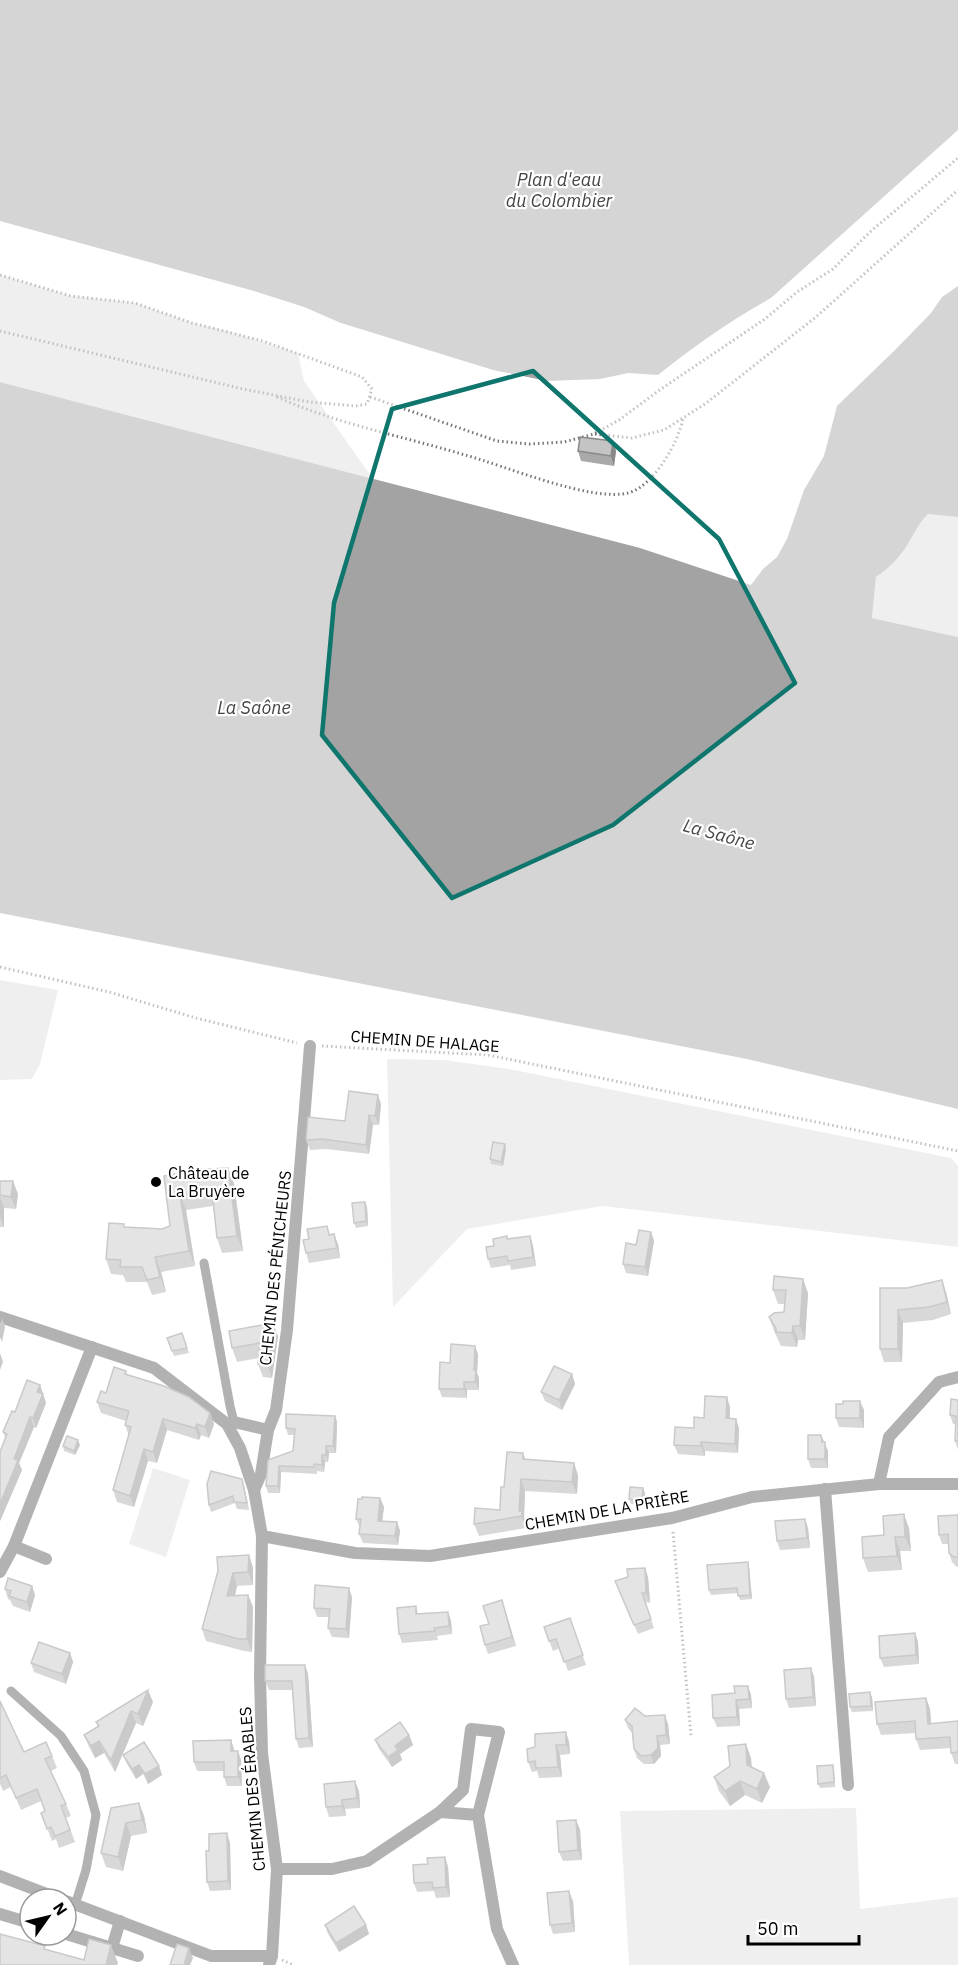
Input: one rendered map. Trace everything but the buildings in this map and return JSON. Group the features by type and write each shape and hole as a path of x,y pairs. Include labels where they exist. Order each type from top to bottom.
{"street":[{"name":"CHEMIN DES PÉNICHEURS","path":"254,1490 261,1474 268,1430 276,1410 287,1330 310,1046"},
{"path":"0,1317 154,1368 231,1423 268,1430"},
{"path":"0,1572 14,1546 92,1347"},
{"path":"879,1484 889,1437 939,1382 958,1377"},
{"name":"CHEMIN DES ÉRABLES","path":"231,1423 254,1490 262,1536 260,1676 262,1753 277,1869 271,1960"},
{"name":"CHEMIN DE LA PRIÈRE","path":"262,1536 355,1553 430,1556 672,1518 752,1497 879,1484 958,1484"},
{"path":"825,1489 848,1785"},
{"path":"14,1546 46,1559"},
{"path":"277,1869 332,1869 367,1861 440,1812 463,1790 471,1729 499,1732 478,1815 497,1929 513,1965"},
{"path":"440,1812 478,1815"},
{"path":"0,1876 29,1887"},
{"path":"78,1906 211,1956 271,1960"},
{"path":"0,1914 18,1919"},
{"path":"112,1948 120,1921"},
{"path":"78,1938 138,1956"}],"lane":[{"path":"204,1263 230,1406 231,1423"},
{"path":"12,1691 60,1736 84,1771 96,1815 86,1870 78,1887"}],"path":[{"path":"370,397 497,441 529,444 564,442 594,434 619,420 738,338 797,292 832,269 871,231 958,158"},
{"path":"594,434 632,438 664,430 705,404 816,317 958,190"},
{"path":"0,275 71,296 135,303 192,323 228,331 289,350 362,377 372,389 367,405 309,402 243,389 0,331"},
{"path":"273,395 311,412 355,425 465,454 584,491 616,495 632,492 650,479 676,442 682,418"},
{"name":"CHEMIN DE HALAGE","path":"0,967 109,992 196,1018 310,1046 488,1055 958,1151"},
{"path":"672,1518 691,1736"}],"highlighted area":[{"path":"533,371 719,539 795,683 613,825 452,898 322,735 334,603 392,409"}],"shaded area":[{"path":"0,275 71,296 135,303 192,323 228,331 298,353 304,381 373,479 0,382"},
{"path":"928,514 958,517 958,637 872,618 876,577 898,558"},
{"path":"0,980 58,990 40,1064 32,1079 0,1080"},
{"path":"387,1059 444,1060 509,1069 951,1158 958,1166 958,1247 603,1206 467,1229 393,1307"},
{"path":"153,1468 190,1480 166,1557 129,1544"},
{"path":"856,1808 860,1909 958,1897 958,1965 629,1965 620,1811"}],"water":[{"name":"Plan d'eau du Colombier","path":"0,0 958,0 958,130 771,298 713,334 658,375 628,373 600,379 547,381 493,370 341,323 304,307 254,291 0,221"},
{"name":"La Saône","path":"958,286 958,517 928,514 924,518 901,554 876,577 872,618 958,637 958,1109 747,1059 0,913 0,382 640,548 751,585 763,569 777,557 787,539 804,490 824,456 837,406 931,313 942,297"}],"place":[{"name":"Château de La Bruyère","path":"156,1182"}]}
